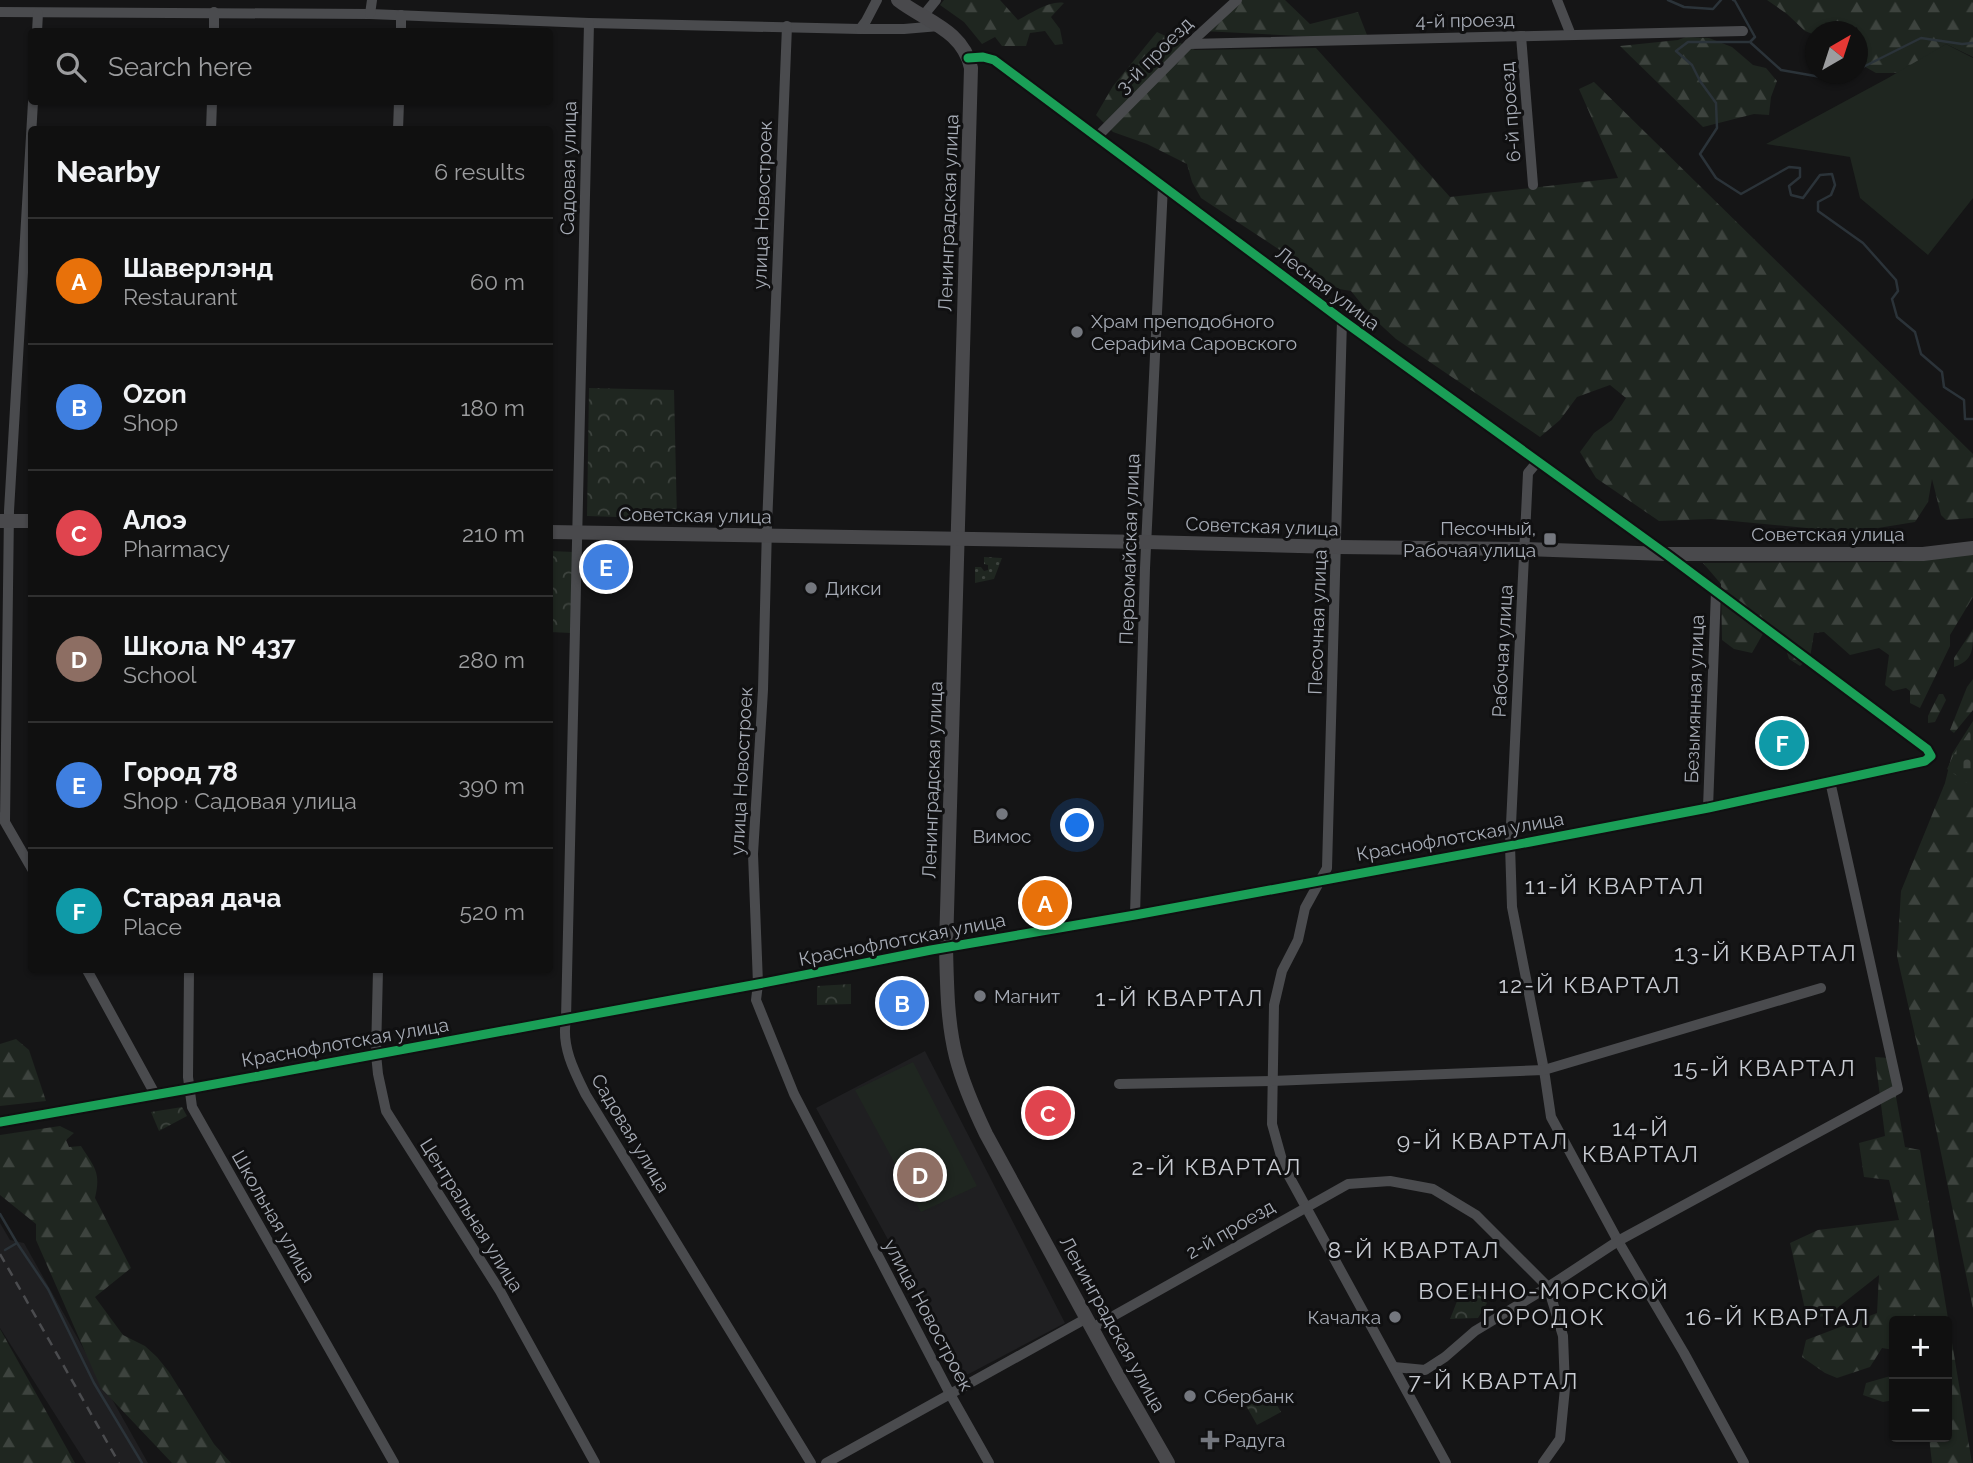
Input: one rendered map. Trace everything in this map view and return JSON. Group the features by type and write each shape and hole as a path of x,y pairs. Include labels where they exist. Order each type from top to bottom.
{"main road":[{"name":"Лесная улица","path":"898,0 952,35 971,53"},
{"name":"Ленинградская улица","path":"971,53 946,947 953,1042 962,1078 986,1134 1168,1463"},
{"path":"4,521 28,522"},
{"name":"Советская улица","path":"553,532 1525,549 1666,554 1923,554 1973,548"}],"street":[{"path":"370,14 372,0"},
{"path":"860,29 877,0"},
{"path":"923,16 936,0"},
{"name":"3-й проезд","path":"1097,137 1189,44 1237,0"},
{"path":"1558,0 1571,35"},
{"path":"0,12 370,14 589,23 860,29 939,26"},
{"path":"214,12 214,28"},
{"path":"37,28 38,13"},
{"path":"401,15 401,28"},
{"name":"Садовая улица","path":"589,23 566,1019 563,1032 573,1069 586,1095 811,1463"},
{"name":"улица Новостроек","path":"787,26 763,690 753,853 758,984 756,1000 794,1094 950,1394 989,1463"},
{"name":"4-й проезд","path":"1189,44 1743,31"},
{"name":"6-й проезд","path":"1521,36 1533,185"},
{"name":"Лесная улица","path":"971,53 994,60 1342,320 1716,591 1927,748 1931,756"},
{"path":"31,126 33,105"},
{"path":"211,126 212,105"},
{"path":"398,126 399,105"},
{"path":"28,174 4,521 3,817 28,862"},
{"name":"Первомайская улица","path":"1135,915 1146,542 1163,185"},
{"name":"Песочная улица","path":"1342,320 1327,868 1305,908 1298,940 1282,971 1274,1006 1272,1124 1284,1167 1446,1463"},
{"name":"Рабочая улица","path":"1538,461 1528,473 1510,845 1512,907 1551,1117 1744,1463"},
{"name":"Безымянная улица","path":"1708,807 1716,591"},
{"name":"Краснофлотская улица","path":"0,1122 1510,845 1708,807 1925,761 1931,756"},
{"path":"1394,1367 1424,1370 1445,1357 1475,1331 1618,1241 1898,1088 1830,781"},
{"path":"89,973 155,1094"},
{"name":"Школьная улица","path":"189,973 188,1089 192,1107 394,1463"},
{"name":"Центральная улица","path":"378,973 376,1054 386,1111 500,1291 595,1463"},
{"path":"1119,1084 1544,1070 1821,988"},
{"name":"2-й проезд","path":"826,1463 950,1394 1348,1184 1390,1181 1433,1189 1476,1214 1548,1287 1563,1336 1564,1388 1560,1439 1544,1463"}],"shaded area":[{"path":"925,1051 1065,1323 963,1377 816,1108"},
{"path":"0,1223 10,1240 24,1243 148,1463 86,1463 0,1328"}],"green space":[{"path":"944,0 1000,0 1018,20 1047,5 1064,3 1051,17 1060,29 1063,44 1055,45 1045,31 1030,33 1026,46 1002,46 995,37 982,44 964,22 940,5"},
{"path":"1237,0 1285,0 1310,24 1358,12 1367,35 1319,37 1202,31"},
{"path":"1767,0 1973,0 1973,57 1946,44 1901,73 1876,73 1868,68 1868,21 1805,21 1805,31"},
{"path":"1157,32 1195,50 1316,48 1450,197 1618,178 1579,89 1594,82 1973,454 1973,518 1946,520 1941,515 1932,479 1928,502 1915,522 1878,528 1838,531 1711,519 1659,521 1596,478 1580,452 1594,433 1612,420 1626,398 1610,385 1577,397 1560,420 1540,437 1396,339 1372,317 1351,291 1339,289 1201,198 1192,182 1187,164 1147,144 1113,132 1096,115 1113,86"},
{"path":"1686,37 1709,38 1732,47 1753,65 1766,68 1777,81 1771,97 1769,115 1754,114 1703,127 1620,46"},
{"path":"1946,44 1973,58 1973,198 1928,255 1860,198 1850,157 1766,144"},
{"path":"589,388 674,390 677,519 587,516"},
{"path":"553,551 574,552 571,633 553,632"},
{"path":"1973,553 1973,597 1950,635 1950,646 1920,708 1910,703 1910,691 1906,688 1893,691 1885,685 1889,655 1879,648 1850,655 1824,632 1814,633 1810,658 1800,666 1789,659 1782,637 1764,632 1752,653 1734,649 1722,640 1721,584 1703,563 1896,562"},
{"path":"984,557 1002,558 994,579 975,583 975,567 988,570"},
{"path":"1973,629 1971,654 1954,667 1954,658"},
{"path":"1973,679 1973,710 1954,733 1950,730 1967,687"},
{"path":"1939,694 1943,694 1946,700 1935,722 1928,723 1928,716"},
{"path":"1973,721 1973,1309 1897,956 1901,891 1945,783 1952,754"},
{"path":"1973,726 1973,787 1947,769"},
{"path":"851,984 851,1004 817,1005 817,986"},
{"path":"16,1039 29,1050 46,1101 0,1106 0,1044"},
{"path":"1875,1057 1889,1058 1905,1147 1920,1150 1948,1316 1889,1316 1889,1349 1882,1348 1870,1367 1837,1378 1802,1357 1806,1340 1877,1313 1879,1275 1827,1316 1807,1318 1790,1243 1818,1230 1899,1220 1889,1180 1864,1177 1859,1143 1885,1136"},
{"path":"913,1062 977,1186 921,1212 855,1090"},
{"path":"182,1107 187,1116 159,1131 151,1112"},
{"path":"60,1126 74,1133 66,1140 69,1147 81,1146 93,1165 97,1176 95,1198 131,1268 95,1297 123,1335 145,1346 157,1357 214,1444 231,1463 172,1463 101,1388 36,1240 36,1224 0,1195 0,1135"},
{"path":"1465,1281 1487,1303 1478,1318 1450,1319"},
{"path":"0,1329 75,1463 0,1463"},
{"path":"1952,1343 1972,1463 1932,1463 1930,1442 1952,1442"},
{"path":"1889,1376 1889,1401 1883,1402 1863,1395 1866,1383"},
{"path":"1270,1393 1281,1412 1257,1425 1244,1402"}],"waterway":[{"path":"1668,0 1684,7 1713,9 1721,0"},
{"path":"1733,0 1755,37 1750,42 1688,42 1676,51 1692,65 1716,103 1717,128 1700,154 1716,178 1741,194 1789,167 1800,168 1800,177 1789,186 1791,195 1803,198 1820,175 1832,174 1835,185 1831,195 1818,202 1818,211 1863,243 1896,280 1898,291 1892,299 1897,317 1915,332 1921,354 1942,372 1944,387 1964,400 1965,419 1973,419"},
{"path":"1868,64 1921,38 1973,43"},
{"path":"1751,43 1781,70 1805,74"},
{"path":"0,1214 48,1289 94,1383 142,1463"},
{"path":"5,1250 17,1243"}],"railway":[{"path":"0,1254 119,1463"}],"cycle path":[{"path":"0,1122 1530,842 1708,808 1925,761 1931,756 1927,749 1666,554 1342,320 994,60 983,57 968,58"}],"place":[{"name":"Храм преподобного Серафима Саровского","path":"1077,332"},
{"name":"Песочный, Рабочая улица","path":"1550,539"},
{"name":"Город 78","path":"606,567"},
{"name":"Дикси","path":"811,588"},
{"name":"Старая дача","path":"1782,743"},
{"name":"Вимос","path":"1002,814"},
{"name":"Шаверлэнд","path":"1045,903"},
{"name":"Магнит","path":"980,996"},
{"name":"Ozon","path":"902,1003"},
{"name":"Алоэ","path":"1048,1113"},
{"name":"Школа № 437","path":"920,1175"},
{"name":"Качалка","path":"1395,1317"},
{"name":"Сбербанк","path":"1190,1396"},
{"name":"Радуга","path":"1210,1440"}],"district":[{"name":"11-Й КВАРТАЛ","path":"1615,885"},
{"name":"13-Й КВАРТАЛ","path":"1766,952"},
{"name":"12-Й КВАРТАЛ","path":"1590,984"},
{"name":"1-Й КВАРТАЛ","path":"1180,997"},
{"name":"15-Й КВАРТАЛ","path":"1765,1067"},
{"name":"9-Й КВАРТАЛ","path":"1483,1140"},
{"name":"14-Й КВАРТАЛ","path":"1641,1140"},
{"name":"2-Й КВАРТАЛ","path":"1217,1166"},
{"name":"8-Й КВАРТАЛ","path":"1414,1249"},
{"name":"ВОЕННО-МОРСКОЙ ГОРОДОК","path":"1544,1303"},
{"name":"16-Й КВАРТАЛ","path":"1778,1316"},
{"name":"7-Й КВАРТАЛ","path":"1494,1380"}]}
